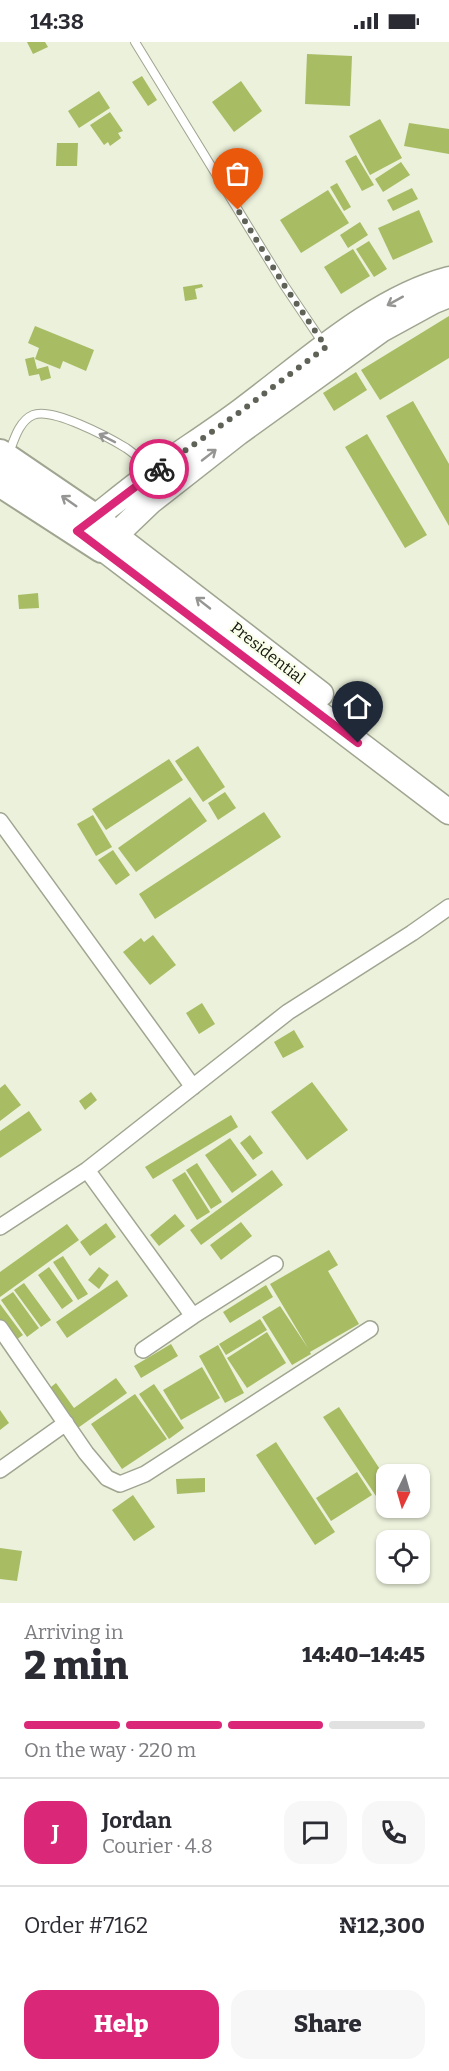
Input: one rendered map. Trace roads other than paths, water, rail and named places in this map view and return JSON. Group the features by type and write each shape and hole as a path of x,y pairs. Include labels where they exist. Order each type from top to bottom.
{"highway":[{"path":"2,465 97,533"}],"main road":[{"path":"97,533 154,472 240,412 326,347 376,311 401,297 449,279"},
{"path":"97,533 150,502 256,420 381,330 434,300 449,295"},
{"path":"97,533 449,812"},
{"name":"Presidential","path":"97,533 449,793"}],"street":[{"path":"0,821 193,1087"},
{"path":"0,1227 87,1170 288,1012 449,907"},
{"path":"87,1170 193,1316"},
{"path":"143,1350 275,1264"},
{"path":"0,1329 86,1453 107,1478 120,1484 145,1474 370,1329"},
{"path":"0,1470 66,1423"}],"lane":[{"path":"135,42 284,285 326,347"},
{"path":"2,465 21,425 31,415 43,412 67,418 127,449 154,472"}]}
